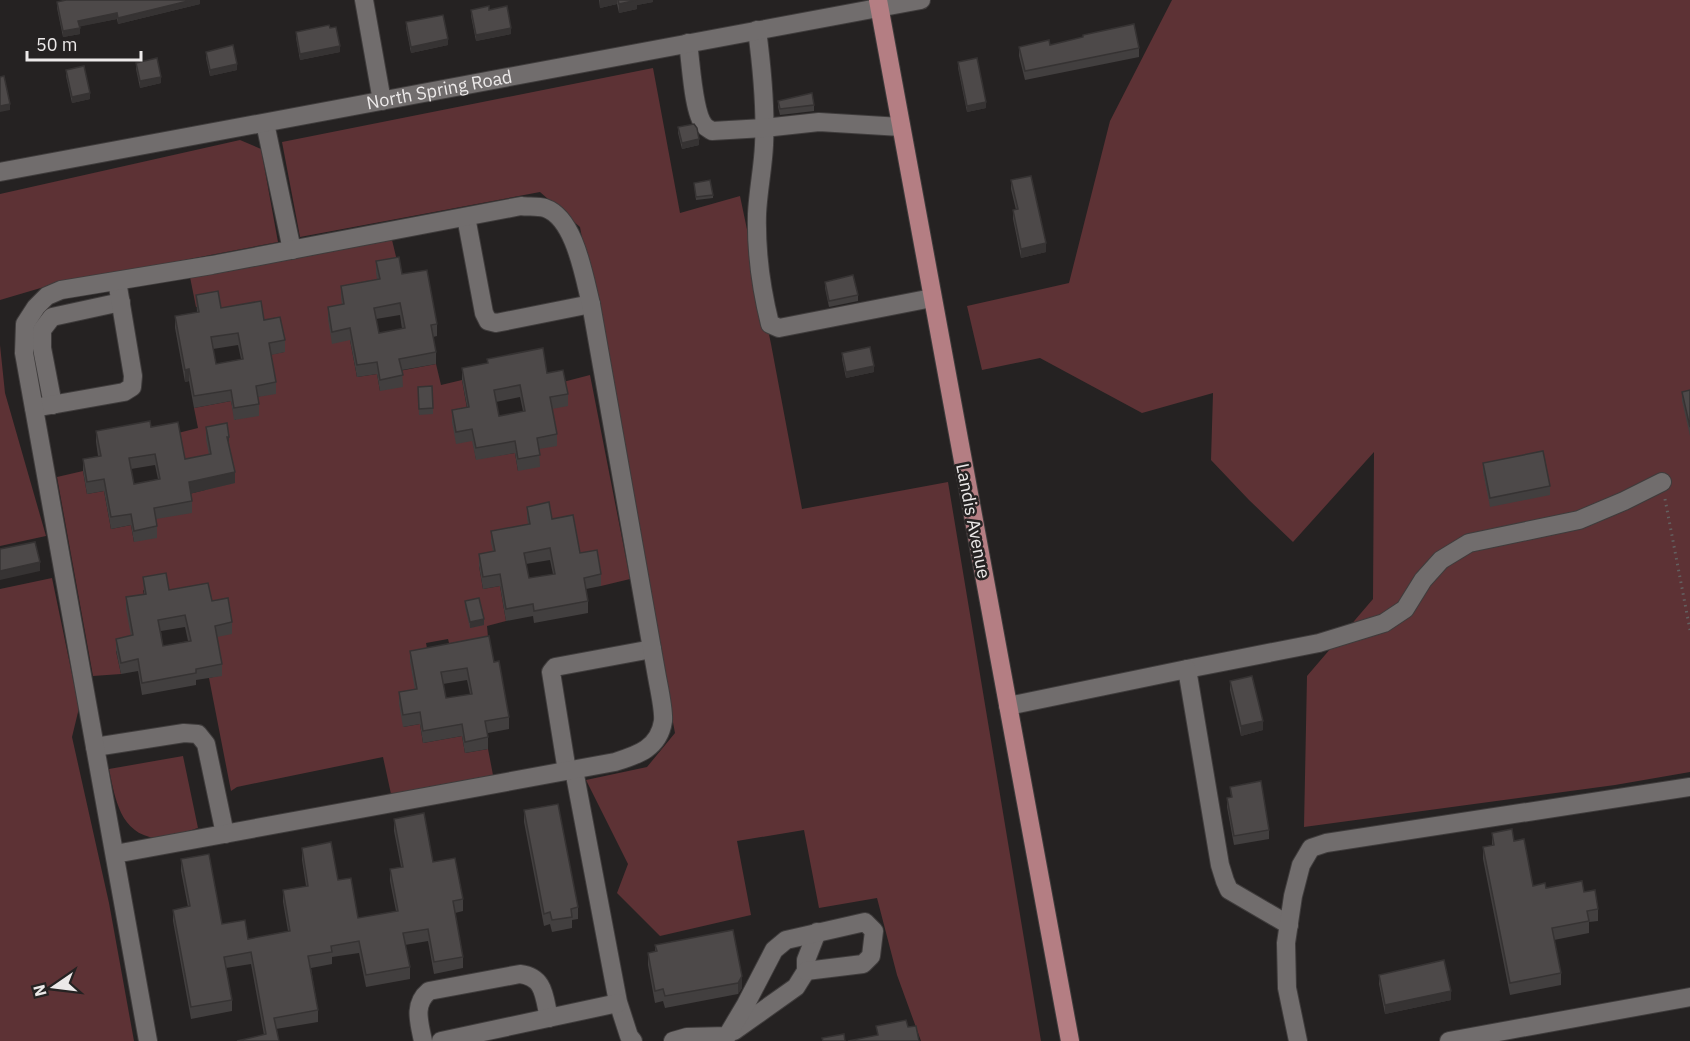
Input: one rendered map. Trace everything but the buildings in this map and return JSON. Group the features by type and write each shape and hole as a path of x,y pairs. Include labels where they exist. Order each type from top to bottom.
{"main road":[{"name":"Landis Avenue","path":"878,4 1070,1041"}],"street":[{"path":"364,0 382,101"},
{"name":"North Spring Road","path":"0,172 757,30 878,4 921,0"},
{"path":"757,30 763,75 764,128 758,215 759,258 762,292 770,324 779,328 932,298"},
{"path":"688,43 700,117 704,125 712,131 819,122 901,127"},
{"path":"265,123 292,250"},
{"path":"114,854 615,762 644,752 655,742 663,720 591,304 574,244 568,229 558,216 545,208 521,206 292,250 61,290 47,296 36,307 25,324 24,353 114,854 148,1041"},
{"path":"466,217 484,313 488,321 496,323 591,304"},
{"path":"34,408 124,392 132,387 133,376 117,281"},
{"path":"53,405 42,348 42,330 52,317 121,302"},
{"path":"1008,706 1319,643 1384,623 1405,609 1423,580 1441,560 1469,543 1579,520 1662,482"},
{"path":"633,1041 629,1036 618,1003 551,672 555,667 652,649"},
{"path":"1187,669 1220,865 1225,881 1229,890 1289,925"},
{"path":"95,747 184,733 198,734 206,744 225,834"},
{"path":"1298,1041 1287,988 1286,943 1293,896 1301,865 1311,848 1326,843 1690,787"},
{"path":"728,1038 774,950 786,940 865,922 874,931 871,956 863,964 806,971"},
{"path":"679,1040 728,1038 796,987 806,971 806,960 817,932"},
{"path":"423,1041 418,1007 422,996 429,991 474,982 520,974 536,978 541,987 549,1018"},
{"path":"1449,1041 1690,997"},
{"path":"441,1041 618,1003"}],"path":[{"path":"1662,482 1690,630"}],"shaded area":[{"path":"1172,0 1690,0 1690,772 1615,785 1304,827 1307,676 1373,599 1374,452 1293,542 1211,460 1213,393 1142,413 1040,358 982,370 967,306 1069,283 1110,121"},
{"path":"653,68 680,213 740,196 802,509 948,482 1041,1041 921,1041 897,975 877,898 819,908 804,830 737,841 751,915 660,936 617,893 628,864 586,780 647,767 675,733 580,227 540,192 300,237 282,142"},
{"path":"240,140 261,149 278,242 44,287 0,300 0,194"},
{"path":"392,240 399,269 380,291 350,340 357,377 377,374 380,391 399,371 436,364 441,385 462,380 476,459 515,453 518,471 537,450 550,409 563,382 590,375 630,579 601,586 596,562 530,536 495,563 479,566 483,589 500,586 506,621 487,626 489,648 452,655 448,639 426,643 429,659 417,701 403,727 420,724 423,743 462,736 465,753 488,749 493,775 391,794 383,757 237,787 231,791 209,678 222,675 215,638 143,590 146,605 133,647 116,651 121,674 93,676 57,477 83,471 87,494 104,491 111,529 131,525 134,542 154,520 189,494 205,490 201,468 185,471 178,433 198,428 194,408 231,401 235,420 256,397 275,393 269,355 284,352 221,320 218,303 196,307 190,277"},
{"path":"0,345 5,393 46,536 0,546"},
{"path":"52,578 79,708 72,737 109,903 134,1041 0,1041 0,589"},
{"path":"183,756 198,828 160,838 144,835 134,830 121,813 109,769"}]}
